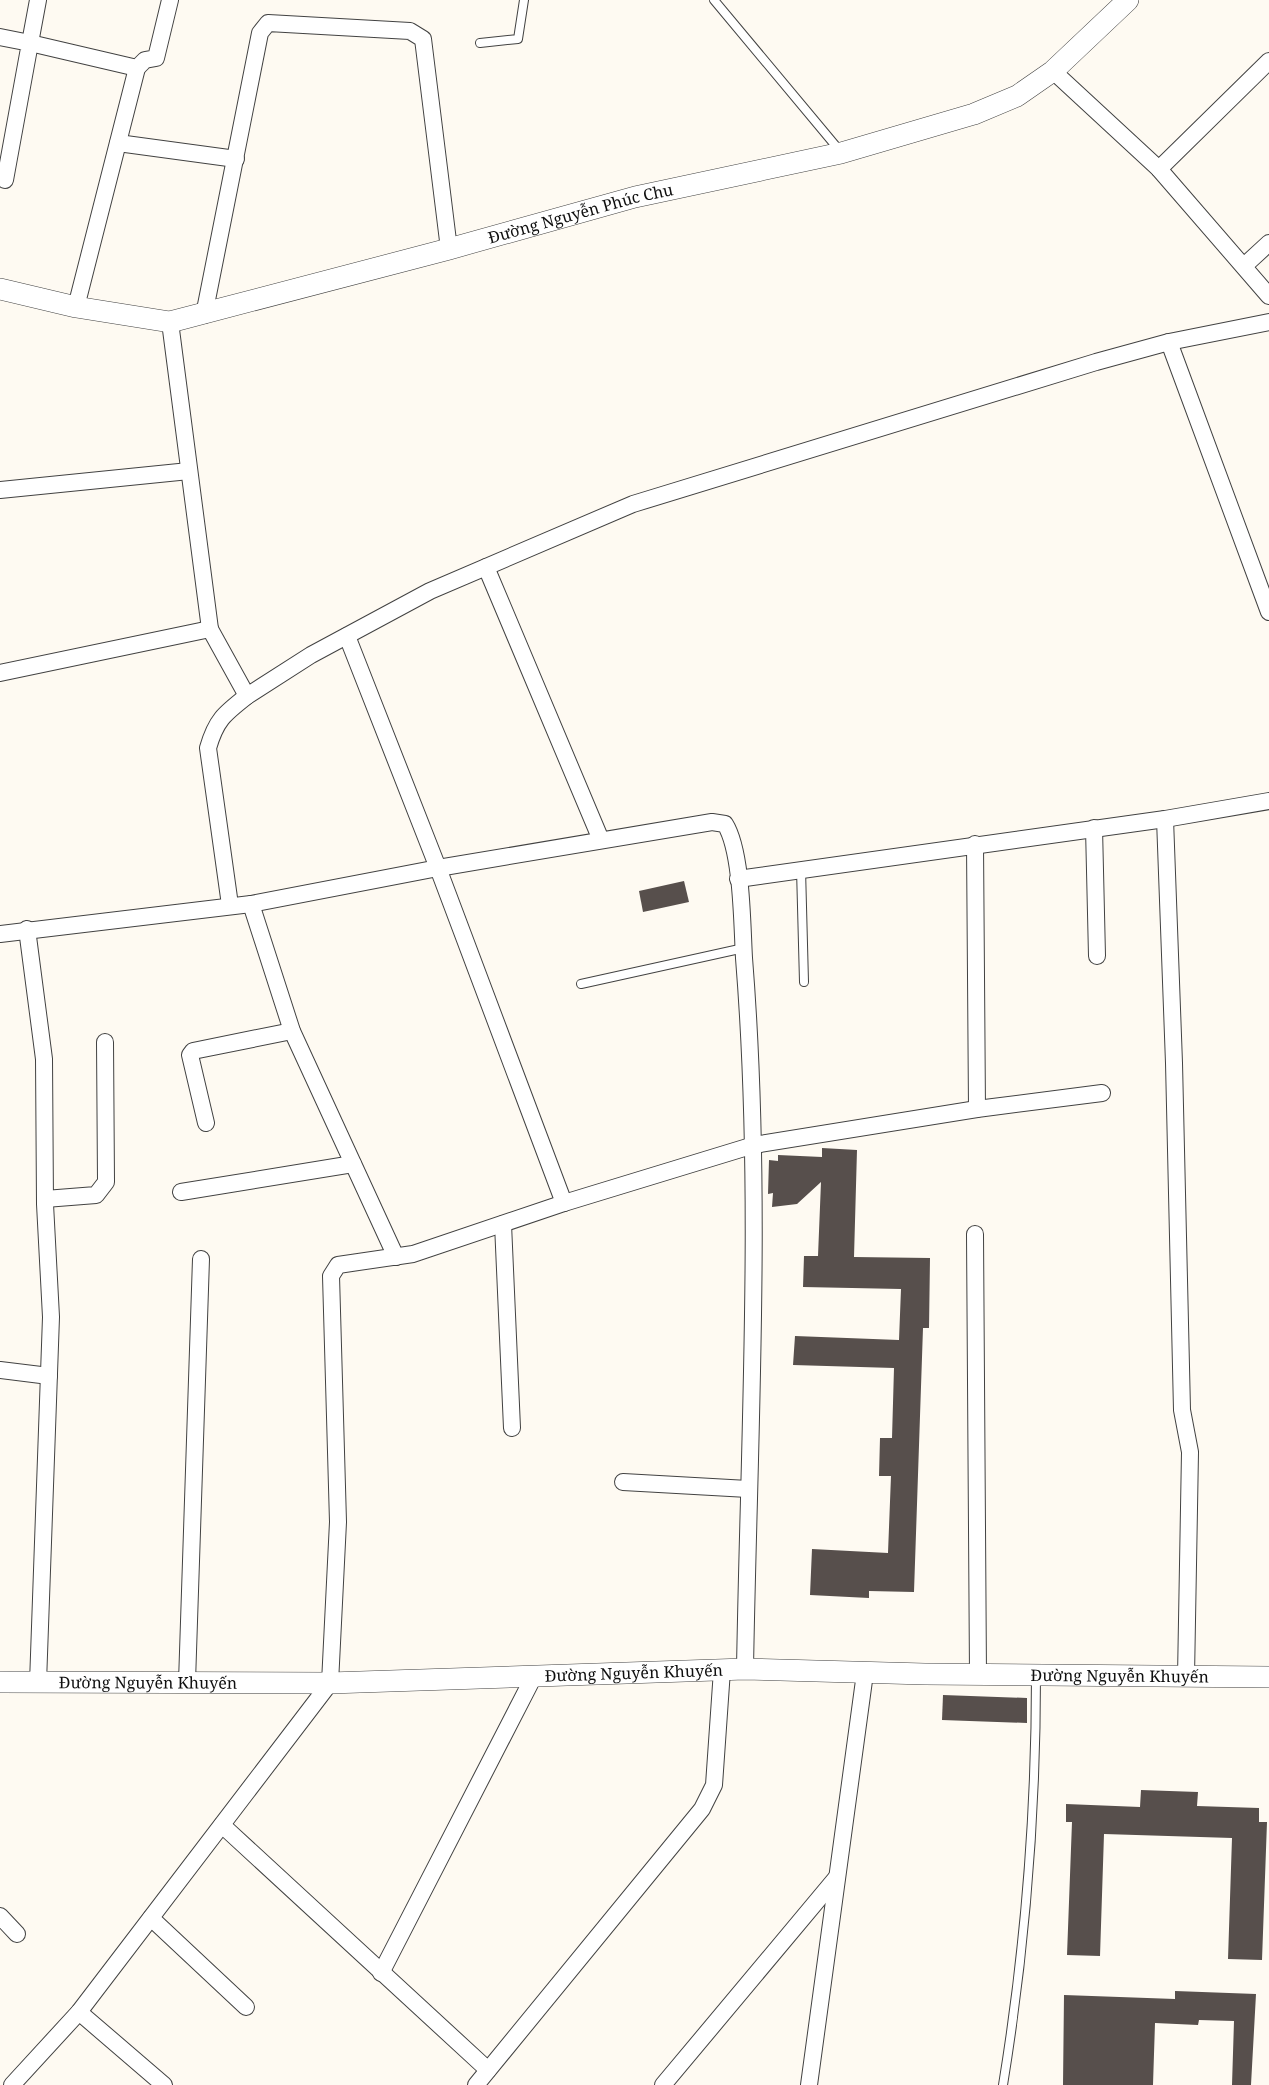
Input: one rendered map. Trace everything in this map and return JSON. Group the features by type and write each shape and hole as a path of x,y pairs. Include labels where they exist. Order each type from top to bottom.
{"street":[{"path":"5,180 38,0"},
{"path":"76,307 136,68 145,60 156,58 170,0"},
{"name":"Đường Nguyễn Phúc Chu","path":"0,289 76,307 170,322 204,315 635,197 842,153 990,108 1017,96 1053,71 1128,0"},
{"path":"204,315 260,33 268,23 417,33 425,46 449,249"},
{"path":"0,38 136,68"},
{"path":"1159,169 1269,61"},
{"path":"1053,71 1159,169 1269,296"},
{"path":"118,143 236,159"},
{"path":"1244,266 1269,243"},
{"path":"170,322 210,629 247,696"},
{"path":"230,905 208,748 219,720 247,696 310,655 430,591 633,504 745,468 824,447 930,412 1169,342 1269,322"},
{"path":"1169,342 1269,612"},
{"path":"0,490 189,471"},
{"path":"486,567 601,840"},
{"path":"0,673 210,629"},
{"path":"347,636 438,868 564,1203"},
{"path":"738,879 1165,819 1269,801"},
{"path":"1165,819 1174,1063 1182,1417 1190,1452 1186,1677"},
{"path":"0,934 251,904 601,840 712,822 725,824 732,835 738,879 744,948 754,1145 745,1670"},
{"path":"1094,828 1097,956"},
{"path":"975,844 977,1109"},
{"path":"251,904 292,1031 396,1257"},
{"path":"27,929 44,1059 45,1199 51,1317 38,1683"},
{"path":"206,1123 190,1055 193,1051 292,1031"},
{"path":"45,1199 96,1195 106,1182 105,1042"},
{"path":"12,2085 79,2012 330,1683 338,1522 331,1276 338,1265 396,1257 440,1246 564,1203 754,1145 977,1109 1102,1093"},
{"path":"181,1192 353,1164"},
{"path":"503,1224 513,1428"},
{"path":"975,1234 978,1675"},
{"path":"187,1682 201,1259"},
{"path":"0,1370 49,1376"},
{"path":"623,1482 748,1489"},
{"path":"476,2085 702,1809 714,1785 722,1670"},
{"name":"Đường Nguyễn Khuyến","path":"0,1682 330,1683 722,1670 1269,1677"},
{"path":"809,2085 865,1672"},
{"path":"381,1973 533,1678"},
{"path":"222,1824 488,2070"},
{"path":"666,2083 838,1876"},
{"path":"0,1916 17,1934"},
{"path":"151,1918 246,2007"},
{"path":"79,2012 164,2085"}],"lane":[{"path":"480,43 518,39 524,0"},
{"path":"714,0 842,153"},
{"path":"801,869 804,982"},
{"path":"581,984 744,948"},
{"path":"1003,2085 1019,1985 1031,1833 1036,1675"}],"building":[{"path":"684,881 689,902 643,912 639,891"},
{"path":"822,1148 857,1150 854,1257 930,1258 929,1328 923,1328 914,1592 869,1591 869,1598 810,1595 812,1549 888,1553 891,1476 879,1476 880,1438 892,1438 894,1368 793,1365 795,1336 899,1340 901,1289 803,1287 804,1256 818,1256 821,1182 797,1204 772,1207 773,1193 768,1194 769,1160 778,1161 778,1155 822,1157"},
{"path":"943,1695 1027,1698 1027,1723 942,1720"},
{"path":"1141,1790 1198,1792 1197,1806 1259,1808 1259,1822 1267,1822 1262,1960 1228,1959 1232,1838 1104,1834 1100,1956 1067,1955 1072,1822 1066,1822 1066,1804 1140,1807"},
{"path":"1175,1991 1256,1994 1251,2085 1232,2085 1234,2021 1199,2020 1198,2025 1155,2023 1153,2085 1063,2085 1064,1995 1175,1999"}]}
